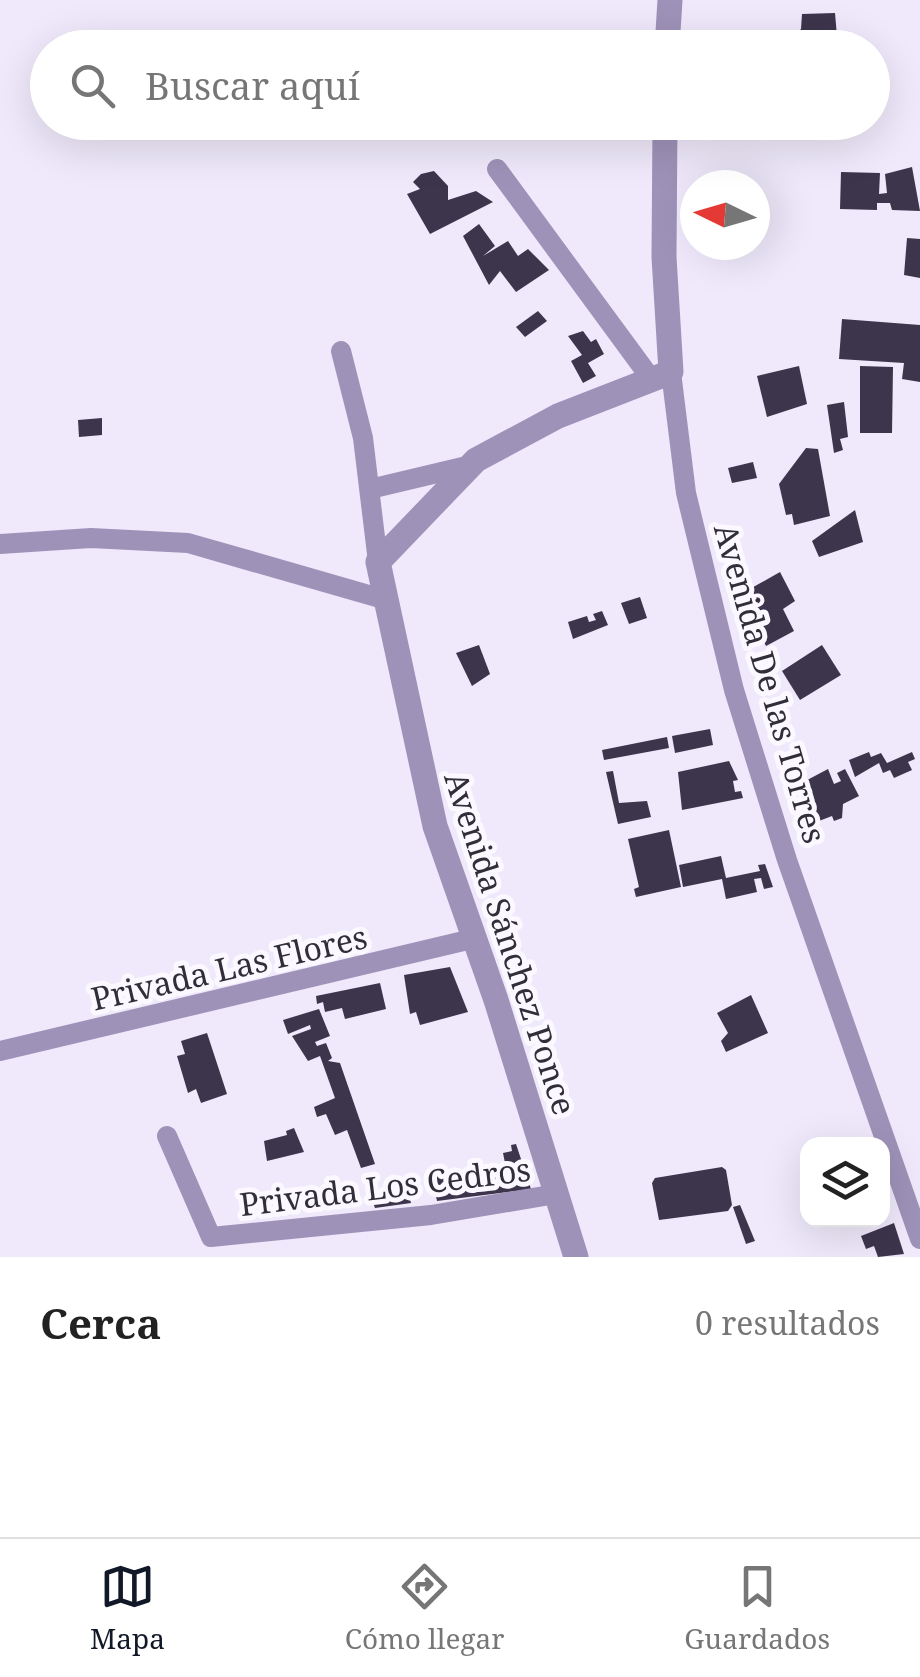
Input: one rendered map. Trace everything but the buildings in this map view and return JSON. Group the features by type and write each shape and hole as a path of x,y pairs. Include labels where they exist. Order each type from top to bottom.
{"street":[{"path":"668,30 670,0"},
{"name":"Avenida De las Torres","path":"665,140 662,376 686,493 734,690 787,860 920,1239"},
{"path":"370,488 471,464 558,416 662,376 497,169"},
{"name":"Avenida Sánchez Ponce","path":"341,350 354,396 370,488 383,599 435,826 496,1000 576,1257"},
{"path":"378,562 471,464"},
{"path":"0,544 91,538 188,543 383,599"},
{"name":"Privada Las Flores","path":"0,1051 472,938"},
{"name":"Privada Los Cedros","path":"167,1136 210,1237 431,1215 556,1194"}]}
